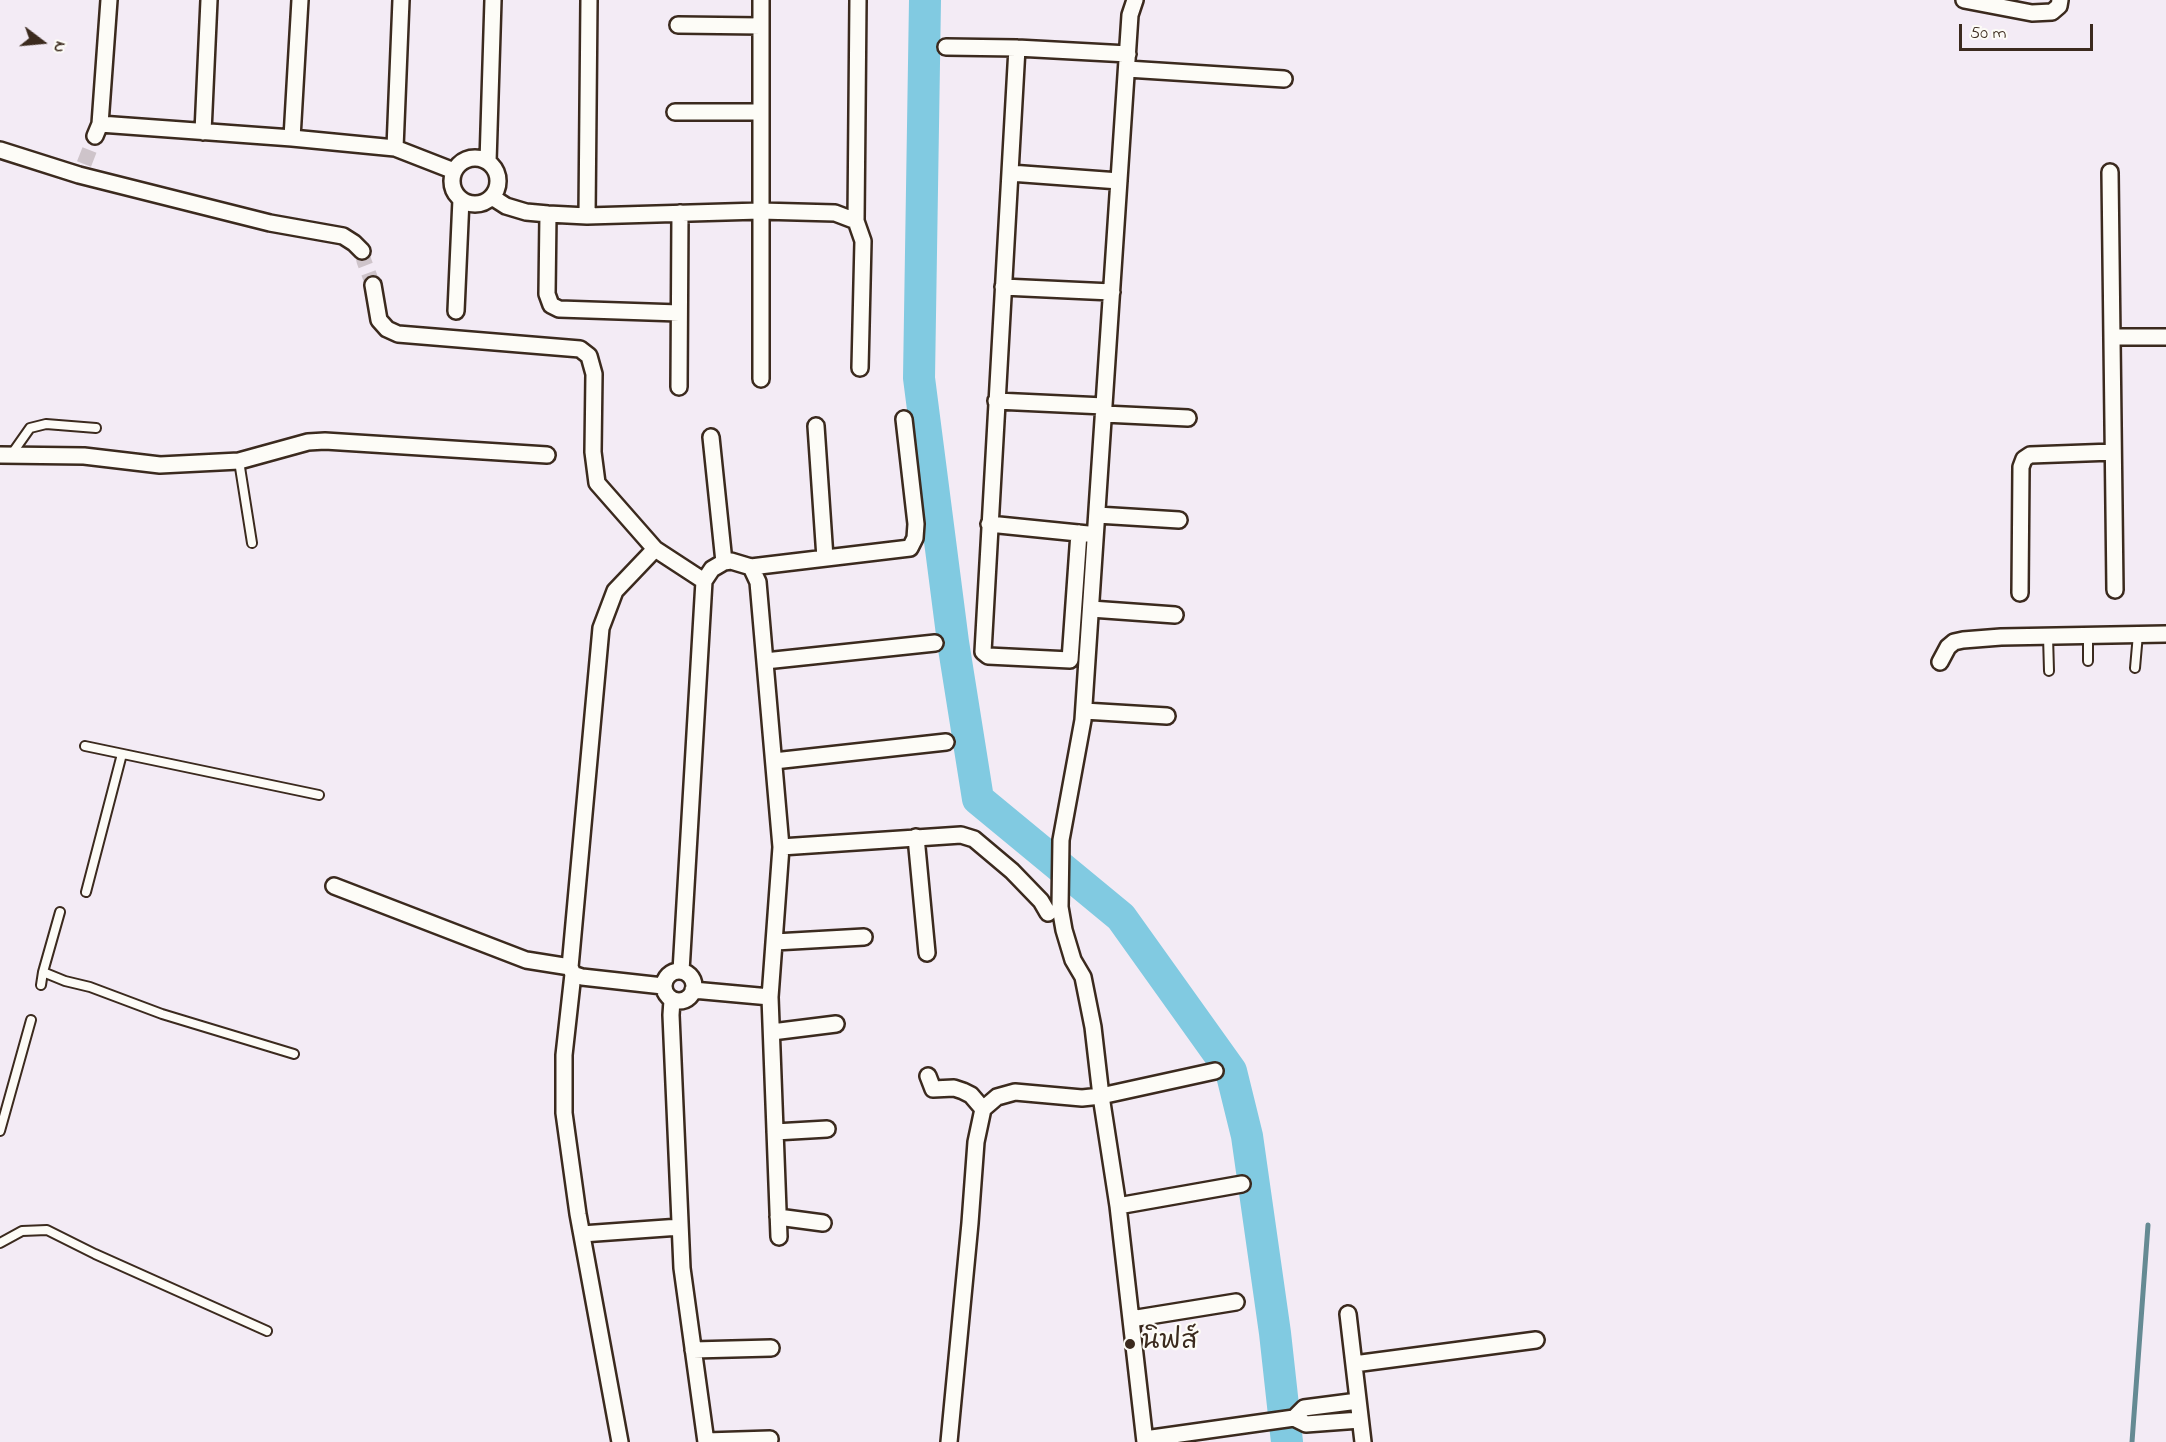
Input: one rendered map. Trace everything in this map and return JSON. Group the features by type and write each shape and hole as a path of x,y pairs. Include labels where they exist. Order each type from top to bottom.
{"street":[{"path":"109,0 97,130 203,132 395,148 454,171"},
{"path":"203,132 209,0"},
{"path":"292,138 300,0"},
{"path":"395,148 401,0"},
{"path":"488,162 492,0"},
{"path":"587,216 589,0"},
{"path":"760,379 761,0"},
{"path":"858,0 856,221 863,241 860,368"},
{"path":"1054,910 1061,840 1084,711 1119,181 1131,15 1135,0"},
{"path":"1964,0 2032,13 2052,12 2059,6 2060,0"},
{"path":"678,25 761,26"},
{"path":"946,47 1017,48 1284,79"},
{"path":"1017,48 982,652 988,656 1070,660 1079,533"},
{"path":"675,112 760,112"},
{"path":"0,150 82,170 270,223 343,236 362,251"},
{"path":"476,158 488,162 496,172 498,185 492,197 481,204 468,204 457,196 452,184 454,171 463,162 476,158"},
{"path":"2110,171 2115,590"},
{"path":"1010,173 1119,181"},
{"path":"492,197 506,206 526,212 548,214 587,216 760,211 835,213 856,221"},
{"path":"456,311 461,199"},
{"path":"679,387 680,213"},
{"path":"548,214 547,294 551,305 559,309 679,313"},
{"path":"373,285 379,320 387,329 398,334 580,349 589,356 593,366 595,390 593,452 597,483 655,549 704,581"},
{"path":"1003,287 1112,292"},
{"path":"2112,337 2166,337"},
{"path":"996,401 1188,418"},
{"path":"681,971 704,581 712,569 724,562 731,561 751,567 910,548 915,538 916,524 904,419"},
{"path":"816,426 825,558"},
{"path":"711,437 724,562"},
{"path":"5,456 42,454 84,456 160,465 239,461 308,442 325,441 547,455"},
{"path":"2020,593 2021,466 2024,459 2030,454 2112,452"},
{"path":"1097,515 1179,520"},
{"path":"989,524 1096,535"},
{"path":"620,1442 582,1234 564,1113 564,1055 601,628 615,591 655,549"},
{"path":"751,567 758,582 782,847 770,997 779,1237"},
{"path":"1091,609 1175,615"},
{"path":"1940,662 1948,647 1954,642 1963,640 2166,634"},
{"path":"765,661 935,643"},
{"path":"1084,711 1167,716"},
{"path":"774,761 946,742"},
{"path":"782,847 961,835 974,839 1054,910 1064,930 1073,960 1083,977 1093,1027 1118,1206 1145,1441 1293,1418 1304,1408 1358,1401"},
{"path":"916,837 927,953"},
{"path":"334,886 526,960 663,986"},
{"path":"775,942 864,937"},
{"path":"681,971 689,975 693,982 693,990 689,998 681,1002 672,1000 666,995 663,986 666,978 672,972 681,971"},
{"path":"693,990 770,997"},
{"path":"672,1000 682,1268 706,1441 770,1438"},
{"path":"771,1032 836,1024"},
{"path":"949,1442 976,1142 983,1108 997,1097 1015,1092 1082,1098 1101,1096 1215,1071"},
{"path":"928,1076 933,1089 954,1088 963,1091 983,1108"},
{"path":"775,1132 827,1129"},
{"path":"1118,1206 1242,1184"},
{"path":"778,1217 823,1223"},
{"path":"582,1234 680,1227"},
{"path":"1131,1319 1236,1302"},
{"path":"1348,1314 1363,1442"},
{"path":"1354,1364 1536,1340"},
{"path":"693,1350 771,1348"},
{"path":"1293,1418 1306,1424 1360,1420"}],"lane":[{"path":"5,456 30,428 46,424 96,428"},
{"path":"239,461 252,543"},
{"path":"2135,668 2138,634"},
{"path":"2088,635 2088,661"},
{"path":"2048,636 2049,671"},
{"path":"85,746 319,795"},
{"path":"86,892 122,754"},
{"path":"41,985 60,912"},
{"path":"43,972 162,1014 294,1054"},
{"path":"0,1131 31,1020"},
{"path":"0,1243 22,1231 47,1230 267,1331"}],"waterway":[{"path":"925,0 919,378 953,642 978,799 1121,917 1231,1071 1247,1136 1275,1333 1287,1442"},
{"path":"2132,1442 2148,1225"}],"tunnel":[{"path":"84,164 95,136"},
{"path":"362,251 373,285"}],"place":[{"name":"นิฟส์","path":"1130,1344"}]}
